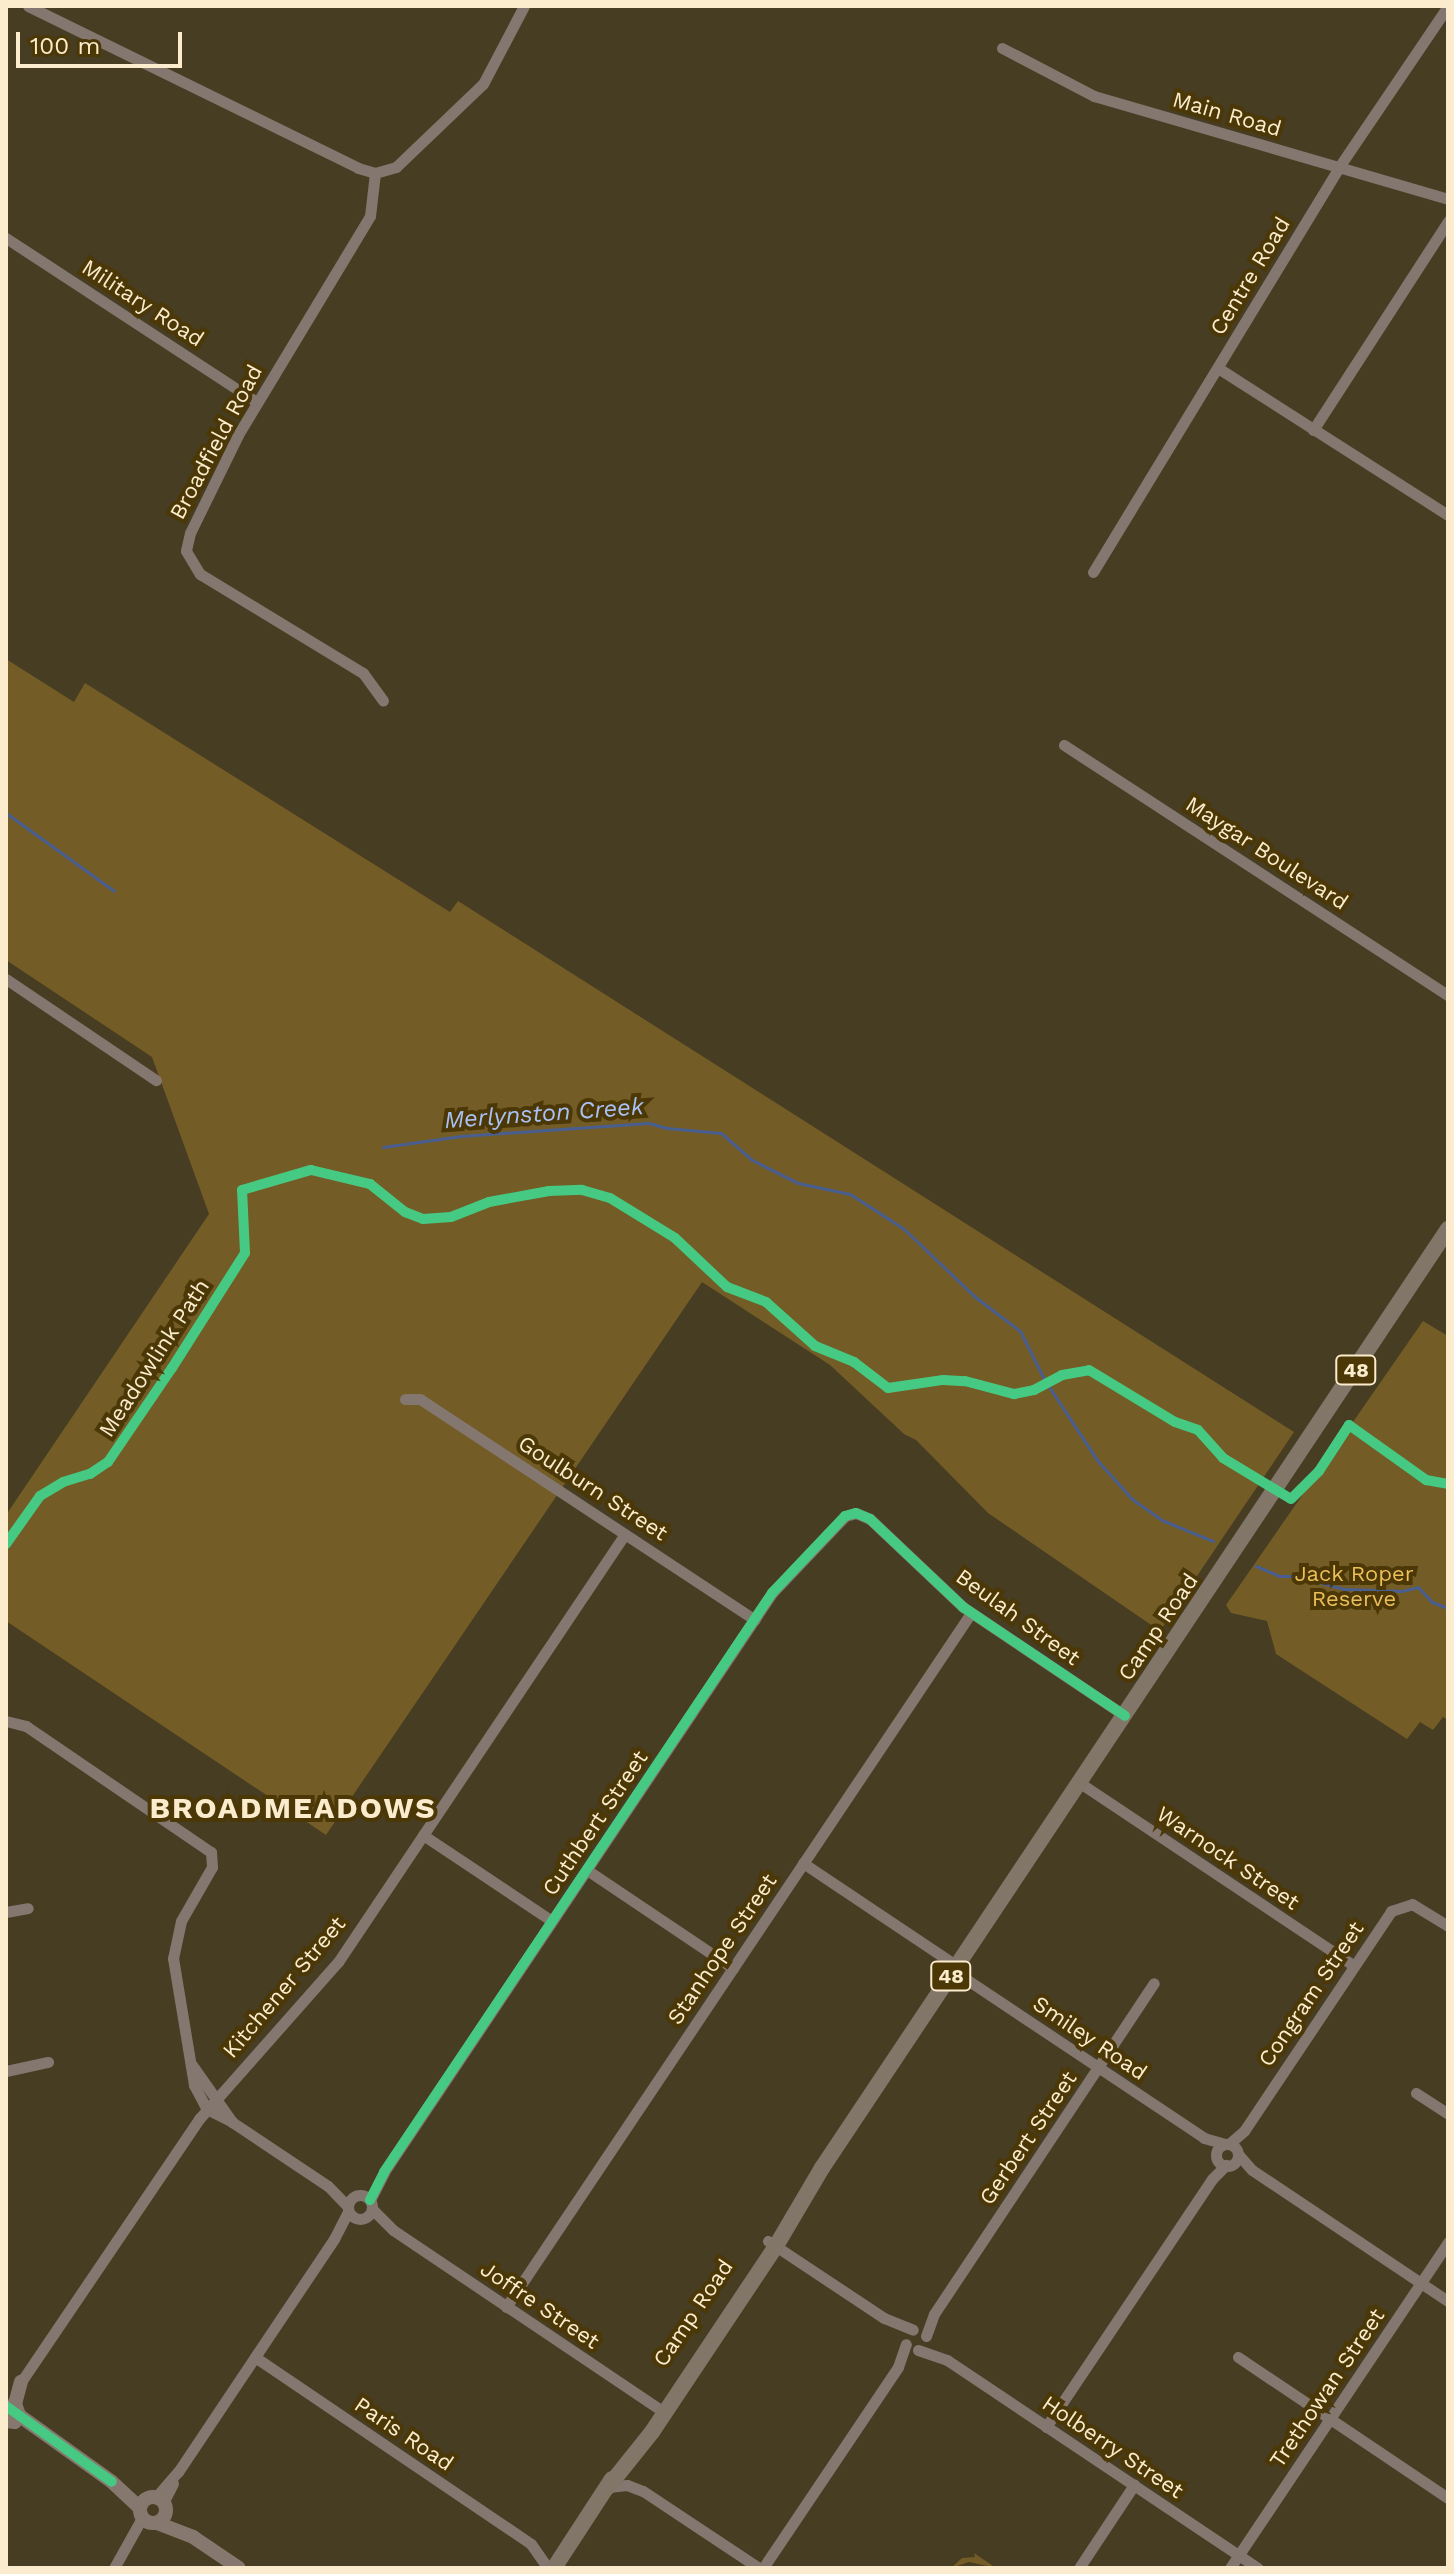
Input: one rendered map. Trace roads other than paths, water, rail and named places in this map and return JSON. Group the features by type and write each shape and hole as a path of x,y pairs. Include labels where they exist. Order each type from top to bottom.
{"main road":[{"name":"Camp Road","path":"551,2568 1125,1716 1180,1619 1448,1229"},
{"name":"Camp Road","path":"608,2487 629,2464 660,2410"}],"street":[{"path":"28,6 344,162 375,173 396,167 483,84 524,6"},
{"name":"Centre Road","path":"1093,572 1339,167 1448,6"},
{"name":"Main Road","path":"1002,48 1094,96 1448,199"},
{"name":"Broadfield Road","path":"375,173 370,216 257,402 190,533 186,551 200,574 363,673 383,701"},
{"path":"1313,430 1448,221"},
{"name":"Military Road","path":"6,238 257,402"},
{"path":"1218,368 1448,515"},
{"name":"Maygar Boulevard","path":"1064,745 1448,995"},
{"path":"6,979 156,1080"},
{"name":"Goulburn Street","path":"405,1399 420,1399 755,1620"},
{"name":"Beulah Street","path":"856,1513 870,1519 971,1613 1125,1716"},
{"name":"Cuthbert Street","path":"114,2568 755,1620 789,1574 839,1522 856,1513"},
{"name":"Kitchener Street","path":"21,2382 207,2109 338,1962 625,1534"},
{"name":"Stanhope Street","path":"506,2307 971,1613"},
{"path":"6,1721 26,1726 211,1852 212,1867 185,1910 174,1946 176,1983 194,2085 207,2109"},
{"name":"Warnock Street","path":"1080,1783 1354,1966"},
{"path":"423,1835 552,1921"},
{"name":"Smiley Road","path":"803,1863 1204,2138 1232,2148"},
{"path":"587,1870 733,1968"},
{"name":"Congram Street","path":"1232,2148 1391,1911 1406,1904 1426,1911 1448,1926"},
{"path":"6,1912 28,1908"},
{"name":"Gerbert Street","path":"920,2334 1154,1983"},
{"path":"6,2071 48,2062"},
{"name":"Joffre Street","path":"191,2064 232,2122"},
{"path":"1416,2093 1448,2114"},
{"name":"Joffre Street","path":"207,2109 232,2122 660,2410"},
{"name":"Smiley Road","path":"1204,2138 1223,2162"},
{"path":"1223,2162 1232,2148"},
{"path":"1046,2427 1232,2148"},
{"path":"1232,2148 1252,2170 1448,2301"},
{"path":"1223,2162 1252,2170"},
{"name":"Trethowan Street","path":"1230,2568 1448,2242"},
{"name":"Holberry Street","path":"772,2244 884,2318 920,2334 947,2360 1258,2568"},
{"name":"Holberry Street","path":"884,2318 911,2346 947,2360"},
{"path":"911,2346 924,2347 920,2334"},
{"path":"608,2487 627,2485 643,2491 761,2568 920,2334"},
{"name":"Paris Road","path":"255,2357 531,2544 549,2550 568,2547"},
{"path":"1238,2357 1448,2498"},
{"path":"6,2394 21,2382"},
{"path":"12,2419 21,2382"},
{"path":"6,2406 12,2419 39,2433 239,2568"},
{"path":"629,2464 632,2478 643,2491"},
{"path":"1079,2568 1134,2485"},
{"name":"Paris Road","path":"531,2544 551,2568"}],"waterway":[{"name":"Merlynston Creek","path":"6,813 114,891"},
{"name":"Merlynston Creek","path":"383,1147 461,1136 649,1123 667,1128 721,1133 752,1160 798,1183 850,1194 904,1229 974,1296 1020,1331 1044,1379 1097,1460 1132,1499 1164,1521 1213,1541"},
{"name":"Merlynston Creek","path":"1256,1566 1279,1576 1295,1576 1344,1589 1402,1591 1418,1587 1432,1602 1448,1608"}],"district":[{"name":"BROADMEADOWS","path":"293,1808"}],"park label":[{"name":"Jack Roper Reserve","path":"1354,1586"}]}
